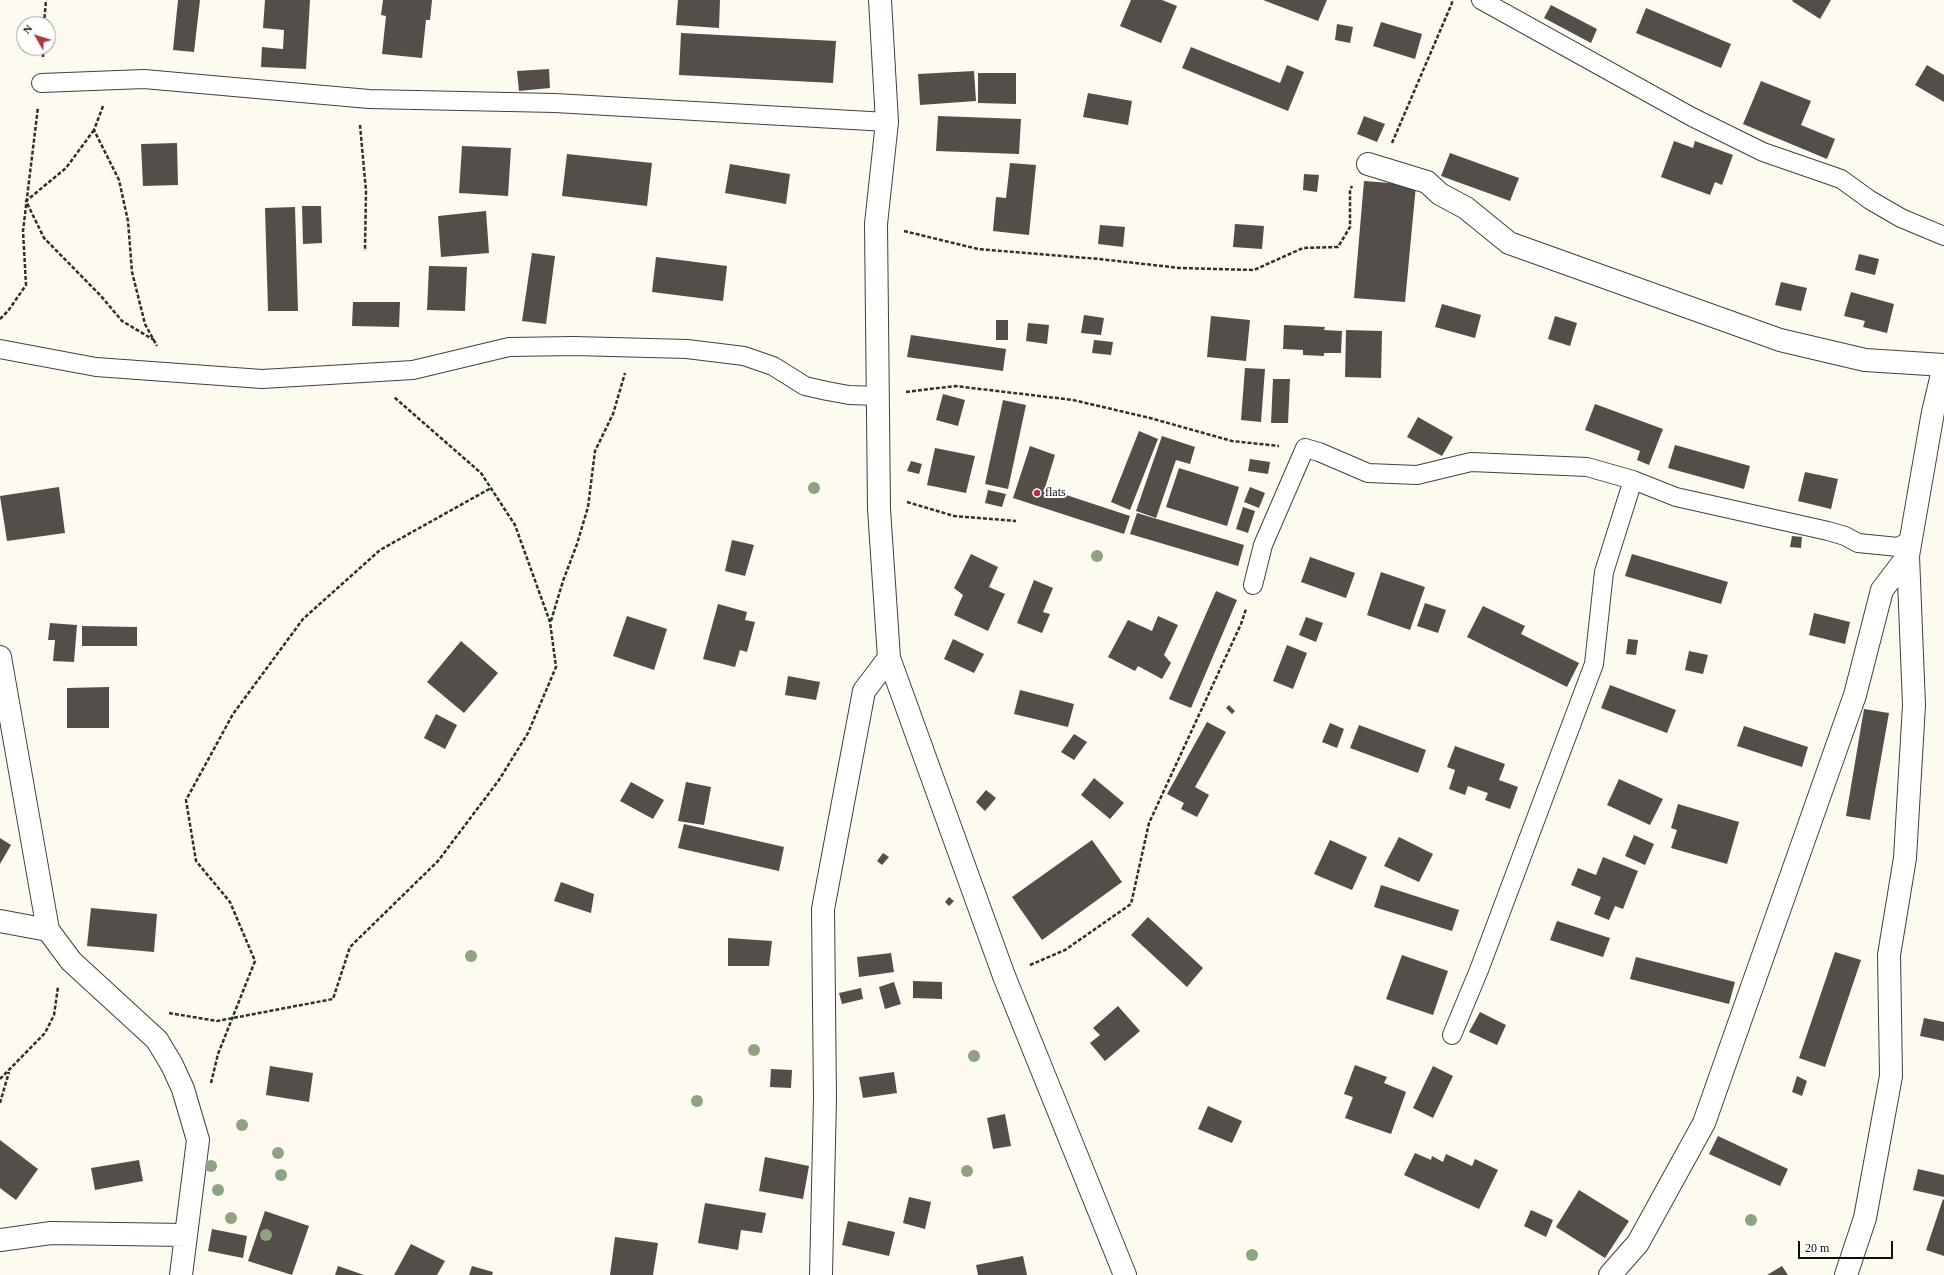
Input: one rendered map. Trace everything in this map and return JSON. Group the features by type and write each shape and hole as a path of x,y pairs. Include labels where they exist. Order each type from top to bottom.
{"street":[{"path":"880,0 887,122 876,224 879,493 889,658 1004,976 1126,1275"},
{"path":"1368,164 1427,182 1440,194 1466,208 1509,243 1780,340 1865,360 1944,365 1933,412 1910,548 1914,705 1905,858 1889,955 1891,1076 1865,1218 1846,1275"},
{"path":"1610,1275 1638,1243 1704,1123 1855,695 1882,590 1910,548"},
{"path":"0,657 48,930 71,961 157,1040 172,1064 183,1089 198,1140 181,1275"},
{"path":"821,1275 825,1098 823,909 864,691 889,658"},
{"path":"0,922 48,930"},
{"path":"0,1240 51,1233 185,1235"}],"lane":[{"path":"1481,0 1692,117 1764,152 1841,179 1870,200 1901,218 1944,236"},
{"path":"41,83 144,79 359,98 555,103 887,122"},
{"path":"0,349 96,367 262,379 413,370 510,348 574,346 631,349 687,349 744,356 773,366 805,386 849,395 878,396"},
{"path":"1253,585 1263,545 1305,448 1319,452 1368,473 1417,475 1471,462 1587,467 1633,480 1676,497 1828,531 1845,536 1858,543 1910,548"},
{"path":"1452,1035 1479,970 1594,664 1604,572 1633,480"}],"path":[{"path":"45,16 46,0"},
{"path":"876,224 978,249 1099,259 1180,268 1254,270 1303,248 1338,247 1350,226 1350,190 1356,174 1389,149 1452,0"},
{"path":"0,319 8,311 26,285 23,231 41,83 43,56"},
{"path":"26,202 66,168 94,130 112,81"},
{"path":"359,98 366,191 365,252"},
{"path":"94,130 119,180 128,222 132,272 145,324 173,372"},
{"path":"26,202 44,238 101,296 122,321 154,340"},
{"path":"550,622 588,507 595,451 613,414 631,349"},
{"path":"164,1012 218,1022 333,999 350,947 438,861 499,780 528,733 556,668 550,622 515,525 492,488 481,473 368,372"},
{"path":"878,396 955,386 1021,393 1073,400 1106,407 1232,441 1305,448"},
{"path":"210,1090 218,1054 255,961 230,902 196,861 186,800 233,714 303,619 380,550 492,488"},
{"path":"879,493 954,516 1016,521"},
{"path":"1004,976 1065,950 1131,904 1149,824 1241,624 1253,585"},
{"path":"0,1079 9,1072 45,1033 54,1015 59,981 71,961"},
{"path":"0,1103 9,1072"}],"building":[{"path":"178,0 200,0 194,52 173,50"},
{"path":"265,0 310,0 306,69 261,67 262,47 283,49 284,30 263,28"},
{"path":"383,0 432,0 430,20 426,20 422,58 382,54 386,16 381,15"},
{"path":"678,0 720,0 719,28 676,25"},
{"path":"1131,0 1162,0 1177,6 1161,43 1120,26"},
{"path":"1263,0 1327,0 1318,21"},
{"path":"1831,0 1820,19 1792,1"},
{"path":"1551,5 1597,29 1591,43 1544,18"},
{"path":"1646,8 1731,44 1721,68 1636,33"},
{"path":"1381,22 1422,34 1415,59 1373,46"},
{"path":"1337,24 1353,27 1350,43 1335,40"},
{"path":"681,33 836,41 833,83 679,75"},
{"path":"1191,47 1280,83 1287,65 1304,72 1288,111 1182,68"},
{"path":"1927,65 1944,75 1944,102 1915,85"},
{"path":"549,69 550,88 519,91 517,71"},
{"path":"974,71 976,101 920,105 918,74"},
{"path":"978,73 1016,73 1016,104 978,103"},
{"path":"1761,81 1811,101 1801,125 1835,139 1827,159 1743,124"},
{"path":"1088,93 1132,101 1128,125 1083,117"},
{"path":"938,116 1021,119 1019,154 936,151"},
{"path":"1364,116 1385,124 1377,142 1357,134"},
{"path":"1674,141 1693,148 1695,141 1733,155 1722,185 1715,182 1710,195 1661,177"},
{"path":"177,143 178,185 143,186 141,144"},
{"path":"462,146 511,148 508,196 459,193"},
{"path":"1450,153 1519,178 1510,201 1441,176"},
{"path":"567,154 652,163 647,206 562,196"},
{"path":"1010,163 1036,165 1029,235 993,231 996,197 1006,198"},
{"path":"730,164 790,174 786,204 725,193"},
{"path":"1304,174 1319,175 1317,192 1303,190"},
{"path":"1364,181 1416,185 1405,302 1354,298"},
{"path":"302,206 321,206 322,243 303,244"},
{"path":"295,207 298,311 268,311 265,208"},
{"path":"486,211 489,253 441,257 438,216"},
{"path":"1235,224 1264,226 1262,249 1233,247"},
{"path":"1100,225 1125,227 1123,247 1098,244"},
{"path":"532,253 555,256 546,324 522,321"},
{"path":"1859,254 1879,259 1875,275 1855,270"},
{"path":"656,257 727,266 723,301 652,292"},
{"path":"429,266 467,267 465,311 427,310"},
{"path":"1781,282 1807,288 1801,311 1775,305"},
{"path":"1851,292 1894,304 1887,333 1863,327 1865,321 1844,316"},
{"path":"353,302 400,302 399,327 352,326"},
{"path":"1442,304 1481,315 1475,338 1435,327"},
{"path":"1084,315 1104,318 1101,335 1081,333"},
{"path":"1211,316 1250,320 1246,361 1207,357"},
{"path":"1555,316 1577,323 1570,346 1548,339"},
{"path":"996,320 1008,320 1008,340 996,340"},
{"path":"1028,323 1049,325 1047,344 1026,341"},
{"path":"1284,325 1325,327 1324,330 1342,331 1341,353 1324,353 1324,356 1303,355 1303,350 1283,349"},
{"path":"1346,330 1382,331 1381,378 1345,377"},
{"path":"911,335 1006,349 1003,371 907,357"},
{"path":"1094,340 1113,342 1111,355 1092,353"},
{"path":"1245,368 1265,369 1261,422 1241,420"},
{"path":"1273,379 1290,379 1288,423 1271,423"},
{"path":"943,394 965,400 958,426 936,420"},
{"name":"flats","path":"1003,400 1026,405 1008,489 985,484"},
{"path":"1595,404 1663,429 1649,465 1637,460 1640,451 1585,430"},
{"path":"1418,417 1453,437 1442,456 1407,437"},
{"path":"1139,431 1158,439 1130,510 1111,502"},
{"path":"1162,436 1195,447 1190,464 1176,460 1156,518 1136,511"},
{"path":"1675,445 1750,466 1744,489 1668,468"},
{"name":"flats","path":"1030,446 1055,455 1045,488 1130,516 1124,534 1013,498"},
{"path":"935,448 975,456 966,493 927,485"},
{"path":"1250,459 1270,462 1268,474 1248,471"},
{"path":"911,461 922,464 919,474 907,471"},
{"path":"1179,468 1239,487 1227,526 1166,507"},
{"path":"1805,472 1838,479 1831,509 1798,501"},
{"path":"59,487 65,533 7,541 0,496"},
{"path":"1250,487 1265,493 1259,508 1244,502"},
{"path":"988,490 1006,494 1002,507 985,503"},
{"path":"1243,507 1255,511 1248,533 1236,529"},
{"path":"1137,513 1244,545 1238,566 1130,534"},
{"path":"1792,536 1802,537 1801,548 1790,547"},
{"path":"732,540 754,545 745,576 725,571"},
{"path":"971,554 998,567 989,587 1005,594 988,631 954,615 963,595 954,588"},
{"path":"1632,554 1728,582 1721,604 1625,576"},
{"path":"1310,557 1355,573 1346,598 1301,582"},
{"path":"1381,572 1425,587 1410,630 1367,615"},
{"path":"1034,580 1053,588 1043,612 1050,614 1042,633 1017,623"},
{"path":"1216,591 1237,600 1191,708 1169,699"},
{"path":"1425,603 1446,610 1438,633 1417,626"},
{"path":"718,604 747,612 745,620 755,622 747,652 740,650 735,667 703,659"},
{"path":"1483,606 1525,626 1521,634 1579,663 1567,687 1467,637"},
{"path":"1814,613 1850,622 1845,644 1809,635"},
{"path":"627,616 667,629 654,670 613,656"},
{"path":"1158,616 1178,625 1164,655 1171,663 1162,679 1138,666 1135,671 1108,657 1128,620 1152,631"},
{"path":"1306,617 1323,623 1316,642 1299,635"},
{"path":"50,623 77,625 74,662 53,661 55,640 48,640"},
{"path":"82,626 137,627 137,646 82,646"},
{"path":"953,639 984,654 974,673 944,659"},
{"path":"1628,639 1638,640 1636,655 1626,654"},
{"path":"461,641 498,673 464,713 427,682"},
{"path":"1287,645 1307,653 1293,689 1273,681"},
{"path":"1689,651 1708,655 1703,674 1685,670"},
{"path":"788,676 820,682 816,700 785,695"},
{"path":"1610,685 1676,710 1667,733 1601,708"},
{"path":"109,687 109,728 67,728 67,688"},
{"path":"1020,690 1074,704 1068,727 1014,714"},
{"path":"1229,705 1235,711 1232,714 1226,708"},
{"path":"1864,709 1889,713 1870,820 1846,816"},
{"path":"436,714 457,725 445,749 424,738"},
{"path":"1207,722 1226,732 1195,787 1209,795 1197,817 1181,809 1184,803 1167,794"},
{"path":"1330,723 1344,729 1337,748 1322,742"},
{"path":"1359,725 1426,750 1418,773 1350,748"},
{"path":"1744,726 1808,747 1802,767 1737,746"},
{"path":"1074,734 1087,742 1074,760 1061,752"},
{"path":"1455,746 1505,764 1499,780 1518,787 1510,809 1485,800 1488,793 1468,786 1465,795 1449,789 1455,770 1447,767"},
{"path":"1094,778 1124,803 1110,819 1081,795"},
{"path":"1619,779 1663,799 1650,825 1607,805"},
{"path":"631,782 664,800 653,819 620,801"},
{"path":"686,782 711,787 704,825 678,821"},
{"path":"986,790 996,798 985,811 976,802"},
{"path":"1678,804 1739,822 1727,864 1671,848 1677,830 1671,828"},
{"path":"684,824 784,847 779,871 678,848"},
{"path":"1634,835 1654,844 1645,865 1625,856"},
{"path":"1399,837 1433,854 1419,882 1384,866"},
{"path":"0,838 11,845 0,864"},
{"path":"1092,840 1122,882 1042,940 1012,897"},
{"path":"1330,840 1367,857 1352,890 1314,874"},
{"path":"883,853 889,857 882,865 877,861"},
{"path":"1603,857 1638,871 1623,909 1615,906 1609,920 1594,914 1601,897 1571,885 1578,868 1596,875"},
{"path":"561,882 594,894 591,913 554,901"},
{"path":"1381,885 1459,910 1452,931 1374,907"},
{"path":"949,897 954,901 949,906 945,902"},
{"path":"91,908 157,914 154,952 87,946"},
{"path":"1148,917 1203,968 1187,987 1131,935"},
{"path":"1557,921 1610,938 1603,957 1550,940"},
{"path":"728,938 772,941 769,966 728,966"},
{"path":"1835,952 1861,960 1825,1067 1799,1058"},
{"path":"891,953 894,972 859,977 857,957"},
{"path":"1402,955 1448,971 1433,1015 1386,999"},
{"path":"1636,957 1735,982 1729,1004 1630,979"},
{"path":"913,981 942,982 942,999 913,998"},
{"path":"894,982 901,1004 885,1009 879,987"},
{"path":"861,988 863,999 842,1004 839,993"},
{"path":"1118,1006 1140,1031 1105,1061 1090,1043 1100,1035 1093,1028"},
{"path":"1480,1012 1506,1025 1497,1045 1469,1032"},
{"path":"1924,1018 1944,1022 1944,1041 1920,1036"},
{"path":"1355,1065 1387,1077 1384,1083 1406,1092 1391,1134 1345,1118 1353,1097 1344,1094"},
{"path":"270,1066 313,1073 309,1102 266,1095"},
{"path":"1433,1066 1453,1076 1433,1118 1413,1108"},
{"path":"771,1069 792,1070 791,1088 770,1087"},
{"path":"894,1072 897,1093 863,1098 859,1077"},
{"path":"1797,1076 1807,1081 1802,1096 1792,1092"},
{"path":"1208,1106 1242,1121 1232,1143 1198,1129"},
{"path":"1005,1114 1011,1146 993,1149 987,1118"},
{"path":"1718,1136 1788,1169 1780,1186 1709,1154"},
{"path":"0,1140 38,1169 16,1200 0,1188"},
{"path":"1415,1153 1431,1160 1432,1156 1443,1162 1446,1154 1472,1166 1475,1159 1498,1170 1479,1209 1404,1175"},
{"path":"765,1157 809,1166 803,1199 759,1191"},
{"path":"139,1160 143,1181 95,1190 91,1168"},
{"path":"1918,1169 1944,1175 1944,1197 1913,1190"},
{"path":"1579,1190 1629,1221 1605,1258 1556,1227"},
{"path":"909,1197 931,1202 925,1229 903,1223"},
{"path":"1943,1199 1944,1200 1944,1256 1926,1250"},
{"path":"705,1203 766,1213 762,1233 741,1230 738,1250 698,1243"},
{"path":"1531,1210 1553,1220 1546,1237 1524,1226"},
{"path":"265,1211 309,1226 292,1275 248,1261"},
{"path":"848,1221 895,1232 889,1256 842,1245"},
{"path":"212,1229 247,1236 243,1258 208,1251"},
{"path":"615,1237 658,1243 653,1275 610,1275"},
{"path":"411,1244 445,1261 437,1275 394,1275"},
{"path":"1023,1256 1027,1275 978,1275 976,1265"},
{"path":"338,1266 364,1275 335,1275"},
{"path":"472,1266 493,1272 492,1275 469,1275"},
{"path":"1782,1266 1788,1275 1767,1275"}],"place":[{"name":"flats","path":"1037,493"}]}
